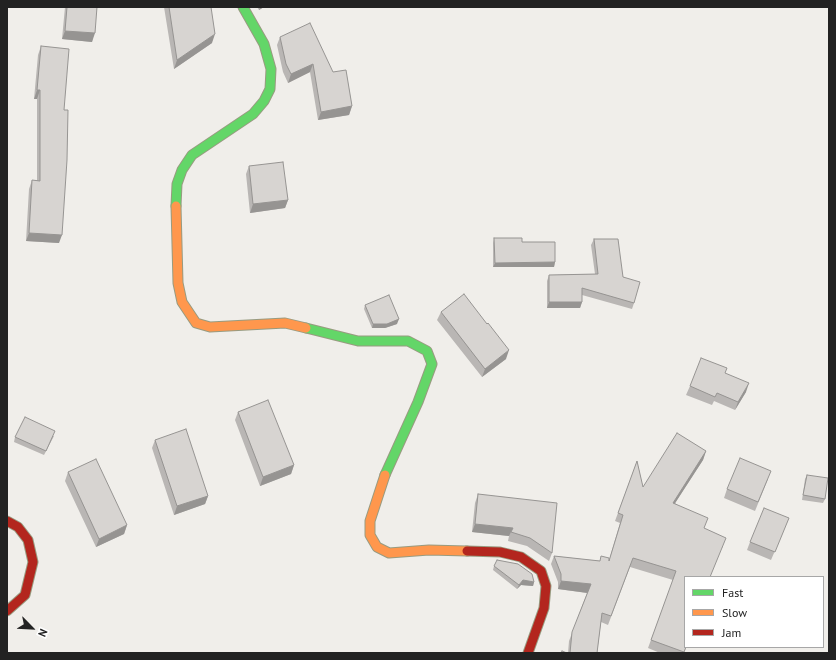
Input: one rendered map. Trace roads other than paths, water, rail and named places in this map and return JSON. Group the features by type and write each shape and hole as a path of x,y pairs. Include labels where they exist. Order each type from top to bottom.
{"street":[{"path":"243,7 264,44 271,70 270,89 264,101 253,114 192,155 182,170 177,184 176,199 178,283 182,302 196,323 210,327 285,323 358,341 408,342 427,351 432,364 418,402 388,465 370,521 370,535 377,546 389,553 406,553 429,550 500,552 521,558 533,564 541,571 546,586 544,608 528,653"},
{"path":"7,521 18,527 28,540 33,562 25,595 7,611"}]}
